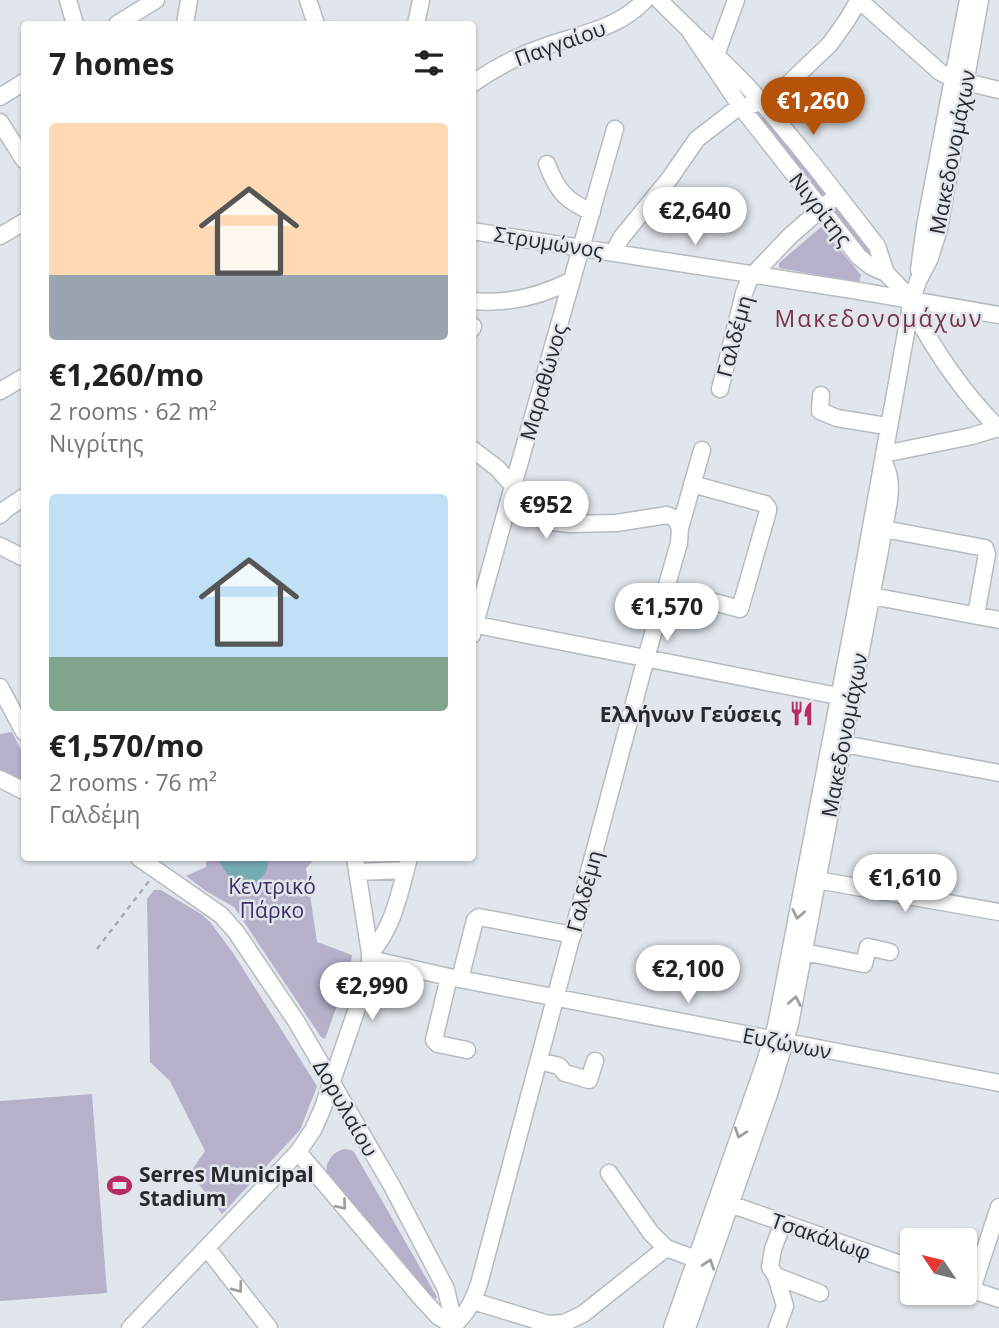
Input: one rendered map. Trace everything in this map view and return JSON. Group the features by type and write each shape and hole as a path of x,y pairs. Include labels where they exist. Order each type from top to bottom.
{"street":[{"path":"68,0 74,21"},
{"path":"122,21 156,0"},
{"path":"184,21 188,0"},
{"path":"308,0 315,21"},
{"path":"417,21 421,0"},
{"name":"Παγγαίου","path":"476,80 515,57 619,21 645,0"},
{"name":"Νιγρίτης","path":"659,0 716,55 821,209 859,257 865,263 886,273"},
{"path":"716,55 736,0"},
{"path":"614,252 621,238 673,174 694,143 716,123 777,94 827,47 848,20 859,0 934,68 959,81 999,90"},
{"path":"959,81 968,0"},
{"name":"Μακεδονομάχων","path":"672,1328 779,1041 865,595 884,458 911,303 918,281 925,226 981,0"},
{"name":"Νιγρίτης","path":"691,33 750,105 838,195 877,246 886,273 911,303 931,342 950,370 981,410 999,428"},
{"path":"0,97 21,84"},
{"path":"0,122 21,155"},
{"name":"Μαραθώνος","path":"476,617 615,129"},
{"path":"547,164 554,183 561,192 574,203 592,212"},
{"name":"Γαλδέμη","path":"720,389 744,293 752,275 790,236 838,195"},
{"path":"0,236 21,224"},
{"name":"Στρυμώνος","path":"476,232 999,315"},
{"path":"476,301 539,295 572,280"},
{"path":"0,391 21,379"},
{"path":"821,396 820,411 836,418 889,428"},
{"path":"884,458 999,428"},
{"name":"Γαλδέμη","path":"449,1326 464,1316 473,1301 702,450"},
{"path":"476,452 497,468 535,516 544,521 569,524 616,523 667,515 676,519 680,528"},
{"name":"Μακεδονομάχων","path":"865,595 884,529 890,488 884,458"},
{"path":"666,589 740,609 768,511 765,504 692,484"},
{"path":"0,515 21,500"},
{"path":"884,529 985,548 987,554 976,615"},
{"path":"0,545 21,556"},
{"path":"865,595 999,620"},
{"path":"476,629 646,658 845,698"},
{"path":"0,687 17,722"},
{"path":"837,743 999,773"},
{"name":"Μακεδονομάχων","path":"687,1328 730,1204 804,952 837,743"},
{"path":"0,779 21,790"},
{"name":"Δορυλαίου","path":"144,861 221,915 236,932 296,1021 392,1186 439,1275 450,1301 449,1326"},
{"path":"130,1328 298,1152 313,1130 368,978 370,956 356,865 408,864 386,933 370,956"},
{"path":"817,880 999,912"},
{"path":"467,1050 438,1044 434,1040 475,920 479,917 573,935"},
{"path":"804,952 864,964 868,947 890,952"},
{"name":"Ευζώνων","path":"370,956 455,978 999,1083"},
{"path":"539,1061 559,1066 565,1073 589,1080 595,1061"},
{"path":"298,1152 423,1300 449,1326"},
{"path":"609,1173 645,1225 666,1248 696,1259"},
{"name":"Τσακάλωφ","path":"730,1204 900,1264"},
{"path":"977,1264 999,1207"},
{"path":"777,1328 785,1306 776,1276 770,1267 783,1223"},
{"path":"207,1248 269,1328"},
{"path":"473,1301 545,1324 564,1323 586,1312 666,1248"},
{"path":"776,1276 820,1293"},
{"path":"977,1291 999,1299"}],"path":[{"path":"97,949 157,870"}],"green space":[{"path":"763,117 826,194 820,199 758,121"},
{"path":"834,205 869,248 874,259 871,262 829,209"},
{"path":"821,227 861,275 859,282 779,268 779,263"},
{"path":"12,732 21,750 21,780 0,769 0,734"},
{"name":"Κεντρικό Πάρκο","path":"206,861 313,861 306,868 317,942 352,955 350,969 325,1039 321,1037 234,907 186,876 206,867"},
{"path":"154,890 161,890 211,923 317,1086 300,1130 222,1214 190,1173 205,1151 170,1081 150,1062 147,899"},
{"path":"92,1094 107,1293 0,1301 0,1101"},
{"path":"344,1149 354,1152 437,1297 435,1299 327,1176 330,1159"}],"water":[{"path":"219,861 267,861 263,876 253,883 240,883 229,876"}],"place":[{"name":"Ελλήνων Γεύσεις","path":"801,714"},
{"name":"Serres Municipal Stadium","path":"119,1186"}],"district":[{"name":"Μακεδονομάχων","path":"879,318"}]}
